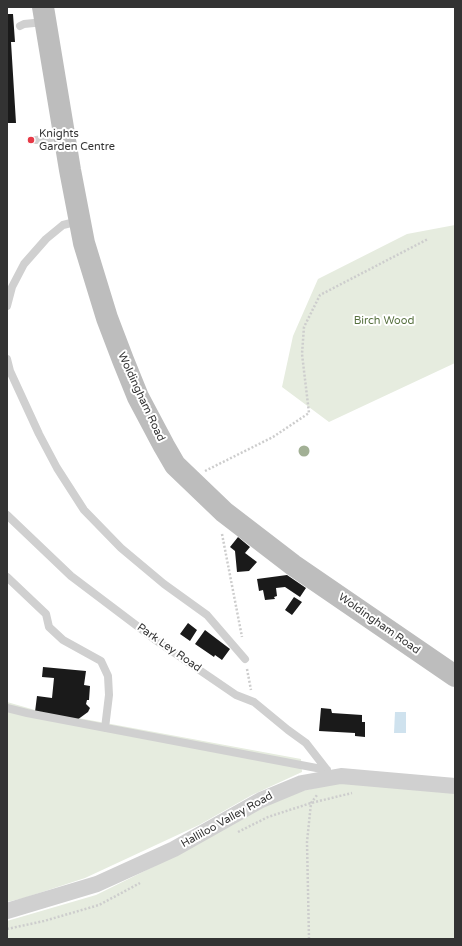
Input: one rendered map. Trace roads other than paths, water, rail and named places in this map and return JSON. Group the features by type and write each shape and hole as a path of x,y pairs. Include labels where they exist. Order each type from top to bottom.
{"street":[{"name":"Woldingham Road","path":"44,15 84,243 107,318 138,397 175,464 224,512 294,565 455,676"},
{"name":"Halliloo Valley Road","path":"7,911 97,884 174,849 262,800 328,774 455,786"}],"lane":[{"path":"20,26 44,15"},
{"path":"36,140 65,136"},
{"path":"7,306 12,287 24,264 46,239 63,225 80,221"},
{"path":"7,359 10,371 39,434 57,468 84,510 121,548 164,584 206,615 245,659"},
{"name":"Park Ley Road","path":"7,515 71,576 157,641 236,695 254,702 306,743 328,774"},
{"path":"7,577 46,614 49,627 64,640 101,662 108,676 109,695 105,728"},
{"path":"7,708 328,774"}],"water":[{"path":"395,712 406,712 406,733 394,733"}],"place":[{"name":"Knights Garden Centre","path":"31,140"}],"park label":[{"name":"Birch Wood","path":"384,321"}]}
